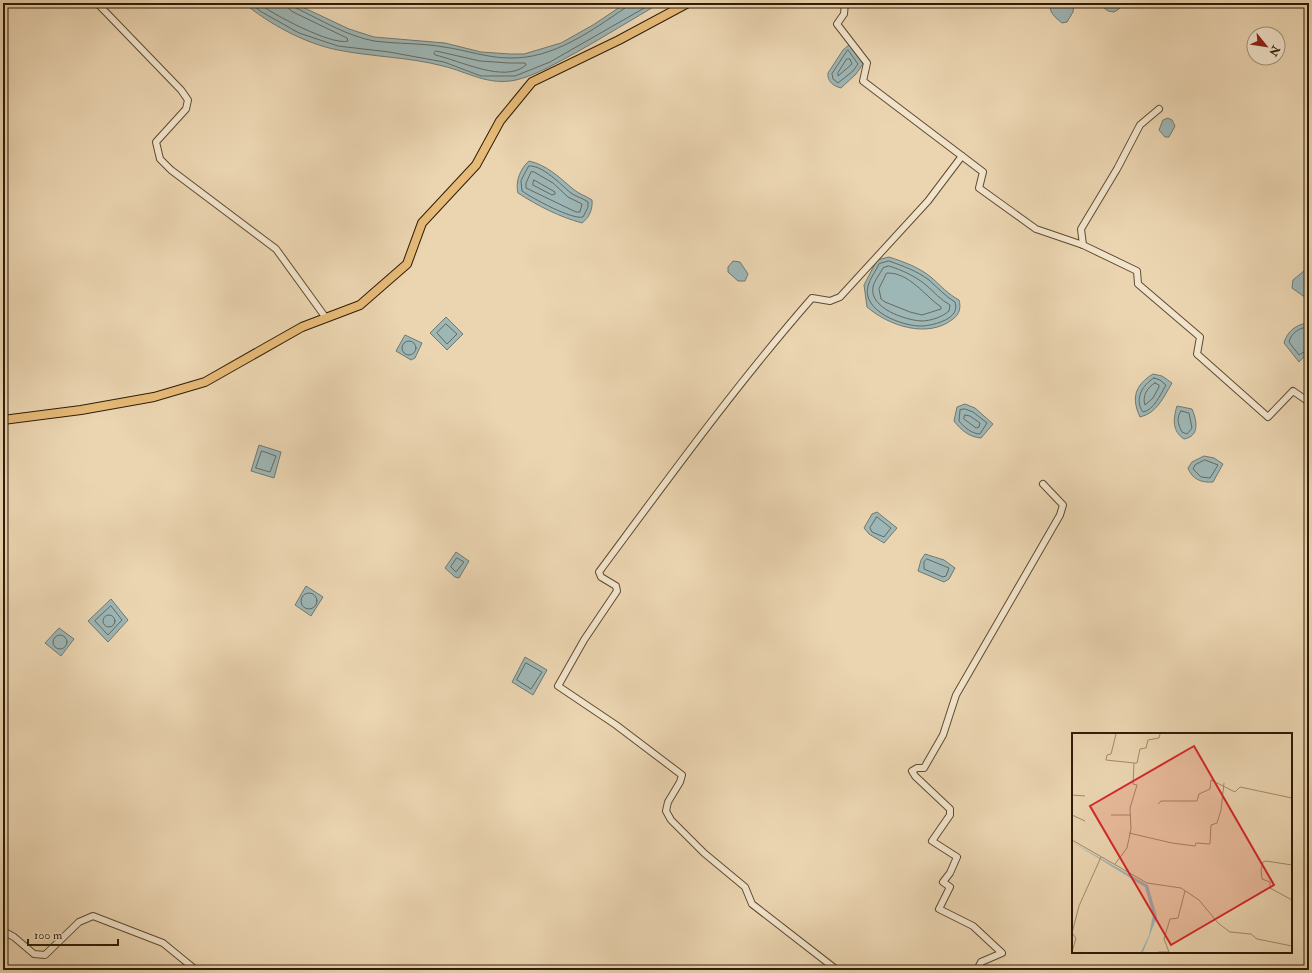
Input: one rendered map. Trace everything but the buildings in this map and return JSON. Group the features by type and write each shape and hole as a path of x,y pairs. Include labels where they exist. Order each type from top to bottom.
{"main road":[{"path":"3,420 81,410 146,398 205,382 302,327 360,305 406,264 422,223 476,165 500,121 532,82 619,40 688,3"}],"street":[{"path":"97,3 181,90 188,100 186,108 156,142 160,159 171,170 276,249 326,318"},
{"path":"845,3 844,14 837,24 867,63 862,81 982,172 979,188 1036,229 1084,245 1137,271 1138,284 1200,337 1197,354 1268,417 1293,391 1309,402"},
{"path":"1084,245 1080,229 1140,125 1159,109"},
{"path":"837,970 752,904 745,887 704,853 671,820 666,811 668,802 680,782 682,775 616,725 558,686 584,640 617,591 616,586 600,577 600,572 710,424 786,328 812,298 830,300 840,297 928,201 962,156"},
{"path":"976,970 981,962 1002,953 973,926 939,909 950,887 943,882 950,873 957,857 932,841 950,815 950,809 915,776 912,771 917,768 924,768 933,754 943,735 956,695 1060,515 1064,505 1043,484"},
{"path":"3,931 34,954 45,955 79,922 93,916 164,943 196,970"}],"water":[{"path":"244,3 294,3 349,29 374,37 445,43 481,52 524,54 561,43 593,25 626,3 660,3 547,68 524,78 496,81 478,78 430,63 338,50 313,43 276,26"},
{"path":"1050,3 1074,3 1073,12 1067,22 1062,23 1055,17 1050,10"},
{"path":"1098,3 1122,3 1119,9 1114,12 1108,11"},
{"path":"850,44 863,64 856,74 841,88 831,83 828,78 828,73 843,50"},
{"path":"1168,118 1172,120 1175,126 1169,137 1165,137 1159,130 1163,120"},
{"path":"529,161 547,169 558,176 575,191 592,200 589,216 582,223 541,207 518,193 517,184 519,176"},
{"path":"889,257 922,271 948,293 959,300 960,305 957,315 943,325 932,328 909,328 886,320 867,307 864,285 877,260"},
{"path":"733,261 740,262 748,274 745,281 738,281 728,272 728,267"},
{"path":"1305,270 1309,271 1309,300 1292,288 1293,280"},
{"path":"446,317 463,334 447,350 430,333"},
{"path":"1309,324 1309,351 1299,362 1284,343 1292,330 1299,325"},
{"path":"405,335 422,343 415,358 411,360 396,351"},
{"path":"1153,374 1162,376 1172,383 1159,404 1151,412 1140,417 1135,398 1136,392 1142,383"},
{"path":"965,404 975,408 993,424 981,438 966,432 954,421 957,407"},
{"path":"1177,406 1192,409 1195,418 1196,427 1193,435 1184,439 1177,432 1174,424"},
{"path":"259,445 281,452 274,478 251,471"},
{"path":"1204,456 1214,458 1223,464 1213,482 1198,480 1192,475 1188,468 1192,462"},
{"path":"877,512 897,528 884,543 869,534 864,528 872,514"},
{"path":"456,552 469,561 459,578 455,577 445,568"},
{"path":"925,554 944,560 955,568 949,579 944,582 918,571 921,560"},
{"path":"306,586 323,597 311,616 295,605"},
{"path":"111,599 128,620 108,642 88,621"},
{"path":"59,628 74,639 61,656 45,643"},
{"path":"525,657 547,670 533,695 512,682"}]}
